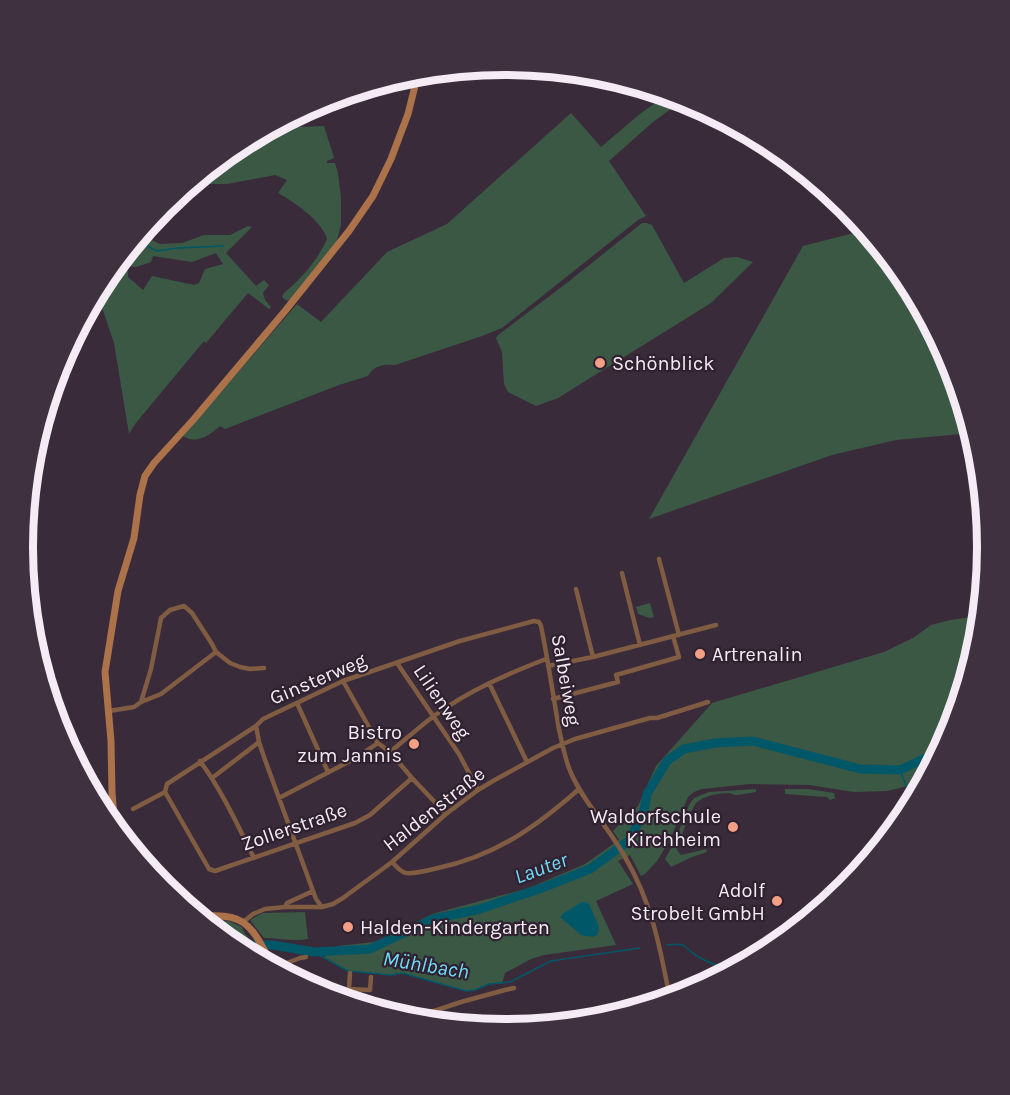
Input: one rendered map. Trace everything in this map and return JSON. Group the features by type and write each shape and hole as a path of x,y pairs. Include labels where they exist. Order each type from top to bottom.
{"street":[{"path":"114,811 105,672 118,591 134,538 145,476 285,311 349,231 373,196 391,159 408,114 415,85"},
{"path":"554,699 618,682 616,675 679,657 659,559"},
{"path":"622,573 640,645"},
{"path":"576,589 593,657"},
{"path":"141,702 151,669 161,618 170,610 184,606 192,613 216,652 230,663 250,669 264,668"},
{"name":"Ginsterweg","path":"133,809 165,792 166,784 256,726 263,719 343,681 460,641 534,621 539,622"},
{"name":"Salbeiweg","path":"539,622 569,771 614,838 640,884 659,941 668,990"},
{"path":"548,666 593,657 716,625"},
{"path":"109,711 134,708 141,702 161,694 216,652"},
{"path":"390,752 434,716 489,683 546,659"},
{"name":"Lilienweg","path":"397,663 459,754 478,790"},
{"path":"343,681 378,743 390,752 446,814"},
{"path":"489,683 527,762"},
{"name":"Haldenstraße","path":"243,922 262,910 285,906 322,907 333,904 392,862 446,814 478,790 562,744 708,702"},
{"path":"297,703 328,772"},
{"path":"256,726 259,742 279,798 313,891 322,907"},
{"path":"212,778 259,742"},
{"path":"279,798 354,759 378,743"},
{"path":"200,761 230,810 254,858"},
{"name":"Zollerstraße","path":"165,792 209,869 215,871 355,823 370,814 412,778"},
{"path":"392,862 405,873 477,858 537,824 579,789"},
{"name":"Haldenstraße","path":"285,906 313,891"},
{"path":"211,916 235,917 243,922 253,933 265,954"},
{"path":"284,964 306,957"},
{"path":"349,988 350,973"},
{"path":"344,991 349,988 370,990 371,977"},
{"path":"429,1013 514,988"},
{"path":"578,1013 619,1005"}],"green space":[{"path":"658,101 674,107 609,161 646,216 502,328 395,365 380,366 368,376 225,429 220,426 203,438 193,440 183,436 297,304 321,322 387,252 447,224 571,113 601,147"},
{"path":"324,126 334,158 327,163 335,163 338,173 341,225 336,244 288,301 282,297 284,293 308,269 319,255 327,239 320,226 299,207 278,193 287,180 275,175 227,184 205,184 243,155 290,127"},
{"path":"642,223 652,225 684,283 724,258 737,257 753,262 711,303 558,398 536,406 508,392 504,384 502,352 496,338 498,335"},
{"path":"248,226 252,227 226,253 256,286 264,280 269,285 263,293 271,307 269,309 248,293 206,343 204,341 129,434 114,343 101,304 124,270 128,271 128,277 143,290 152,276 194,285 199,283 205,269 223,264 216,253 192,262 153,256 151,262 136,267 127,266 148,239 160,244 182,243 204,235 230,235"},
{"path":"857,232 860,236 914,312 941,367 963,434 896,440 832,455 649,519 803,246"},
{"path":"650,603 654,617 638,614 636,607"},
{"path":"972,617 961,670 952,699 941,728 914,785 887,791 854,792 809,785 750,784 702,789 694,792 688,797 670,840 657,861 641,876 630,855 618,861 633,884 596,901 616,945 544,955 531,959 505,973 502,984 489,984 466,991 402,973 391,975 348,971 322,954 338,946 374,942 432,914 529,888 585,864 619,840 613,831 638,806 656,766 712,703 884,652 913,638 931,625"},
{"path":"756,789 756,792 737,795 716,794 697,802 688,818 677,850 681,855 706,849 707,852 671,867 665,859 694,798 709,792"},
{"path":"785,789 808,789 834,793 835,798 830,800 827,797 785,794"},
{"path":"305,912 308,939 302,940 264,938 250,920 263,913"},
{"path":"216,920 229,921 242,927 255,947 243,940"}],"water":[{"path":"582,902 589,904 599,927 598,934 593,937 581,935 560,917"}],"waterway":[{"path":"144,244 157,251 223,246"},
{"name":"Lauter","path":"251,945 273,945 314,952 370,949 433,919 480,909 590,869 630,840 644,810 647,794 667,761 684,749 715,743 753,741 860,769 900,770 927,757"},
{"path":"900,770 909,792"},
{"name":"Mühlbach","path":"667,945 682,945 706,961 722,967"},
{"name":"Mühlbach","path":"314,952 348,971 391,975 402,973 466,991 489,984 510,982 551,961 640,948"}],"place":[{"name":"Schönblick","path":"600,363"},
{"name":"Artrenalin","path":"700,654"},
{"name":"Bistro zum Jannis","path":"414,744"},
{"name":"Waldorfschule Kirchheim","path":"733,827"},
{"name":"Adolf Strobelt GmbH","path":"777,901"},
{"name":"Halden-Kindergarten","path":"348,927"}]}
